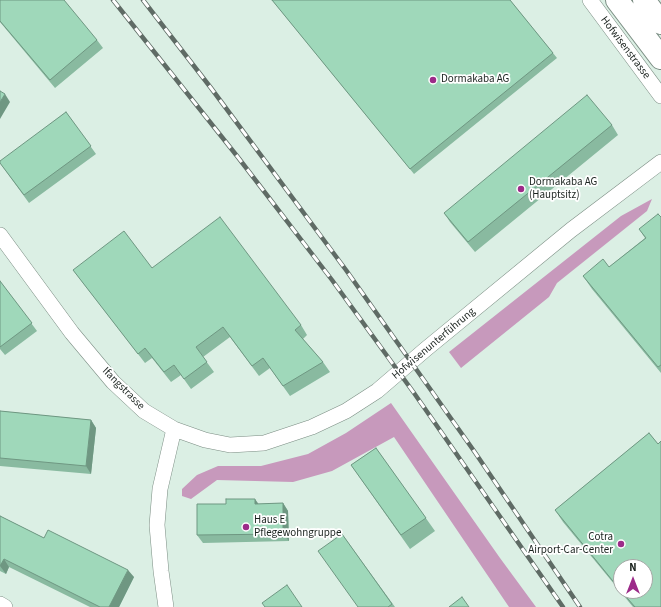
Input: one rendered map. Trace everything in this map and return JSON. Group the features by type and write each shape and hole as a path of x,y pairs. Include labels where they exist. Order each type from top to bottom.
{"main road":[{"path":"617,0 661,58"},
{"path":"644,0 661,23"}],"street":[{"name":"Hofwisenstrasse","path":"590,0 661,96"},
{"name":"Hofwisenunterführung","path":"174,429 205,440 230,445 264,443 312,427 346,412 377,391 571,230 661,162"},
{"name":"Ifangstrasse","path":"0,235 72,333 114,382 144,410 174,429"},
{"path":"166,607 157,525 160,489 174,429"},
{"path":"0,604 5,607"}],"shaded area":[{"path":"652,199 647,211 557,283 549,297 461,368 449,352 621,216"},
{"path":"391,403 536,607 509,607 394,437 332,471 293,482 217,480 191,499 182,496 182,489 197,475 218,466 261,466 308,454 346,433"}],"building":[{"path":"0,0 64,0 97,40 50,80 0,21"},
{"name":"Dormakaba AG","path":"272,0 510,0 553,53 410,169"},
{"path":"0,91 5,94 0,102"},
{"name":"Dormakaba AG (Hauptsitz)","path":"587,95 612,125 468,242 444,213"},
{"path":"66,112 91,146 24,195 0,161"},
{"path":"658,214 661,217 661,365 658,367 583,276 603,259 609,267 646,238 639,229"},
{"path":"220,217 301,325 295,330 323,362 283,386 263,358 252,366 223,327 196,347 207,362 184,379 174,365 164,372 145,348 138,354 73,270 124,231 152,268"},
{"path":"0,281 32,323 0,347"},
{"path":"0,411 91,420 86,466 0,458"},
{"name":"Cotra Airport-Car-Center","path":"649,433 658,444 661,441 661,607 635,607 628,599 653,599 653,559 613,559 613,581 555,510"},
{"path":"376,448 426,518 401,535 351,465"},
{"name":"Haus E Pflegewohngruppe","path":"226,499 255,499 255,504 283,503 283,534 197,535 197,504 226,504"},
{"path":"0,516 44,538 48,530 128,570 109,607 100,607 4,559 0,566"},
{"path":"342,534 392,604 388,607 358,607 318,551"},
{"path":"287,585 302,607 265,607 262,603"},
{"path":"462,597 469,607 449,607"}],"railway":[{"path":"113,0 237,156 332,280 414,393 563,607"},
{"path":"143,0 211,88 346,270 474,451 580,607"}],"place":[{"name":"Dormakaba AG","path":"433,80"},
{"name":"Dormakaba AG (Hauptsitz)","path":"521,189"},
{"name":"Haus E Pflegewohngruppe","path":"246,527"},
{"name":"Cotra Airport-Car-Center","path":"621,544"}]}
